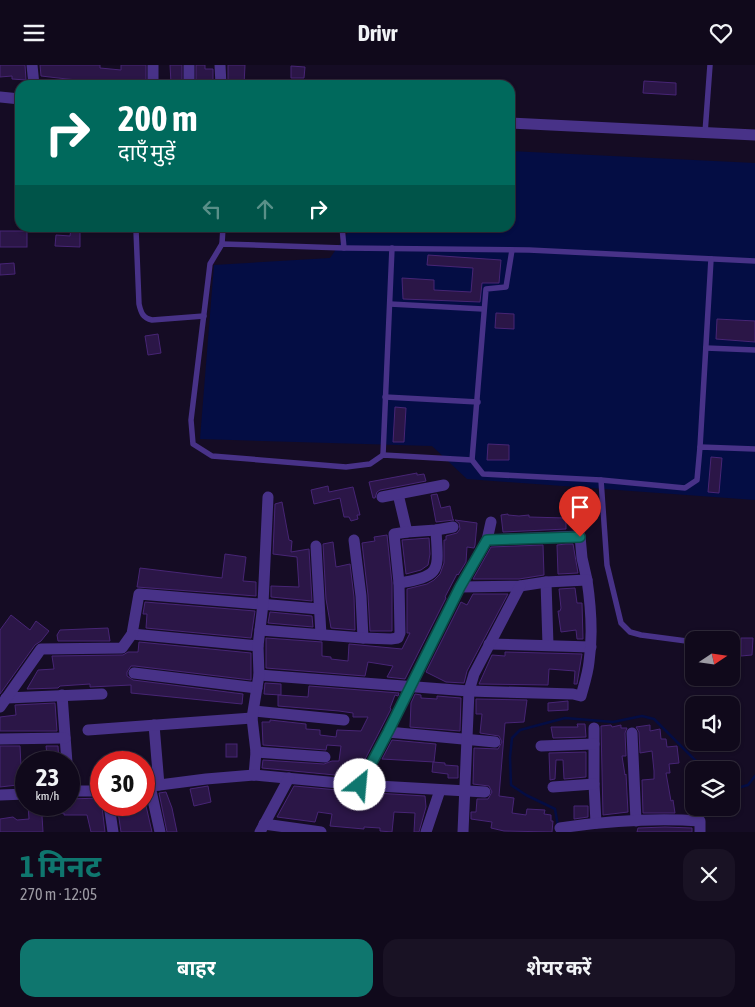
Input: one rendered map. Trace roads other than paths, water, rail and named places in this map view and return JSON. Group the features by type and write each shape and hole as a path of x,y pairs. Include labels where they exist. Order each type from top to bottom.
{"street":[{"path":"32,65 34,80"},
{"path":"152,65 153,80"},
{"path":"189,65 189,80"},
{"path":"220,65 221,80"},
{"path":"0,97 15,98"},
{"path":"515,123 755,135"},
{"path":"382,497 444,485"},
{"path":"398,494 407,532"},
{"path":"254,775 256,752 253,715 259,675 258,646 263,604 268,497"},
{"path":"360,785 460,587 487,540 491,523"},
{"path":"260,630 363,638 391,639 400,636 399,583 394,534 453,527"},
{"path":"399,583 425,578 435,571 438,563 436,530"},
{"path":"259,675 410,685 469,691 574,693 582,696 591,647 590,606 580,537 487,540"},
{"path":"354,540 361,596 363,638"},
{"path":"316,546 321,635"},
{"path":"460,587 520,586 546,582 587,580"},
{"path":"546,582 548,645"},
{"path":"465,832 464,790 469,691 474,674 520,586"},
{"path":"3,702 41,649 71,650 122,647 132,634 140,594 319,609"},
{"path":"132,634 258,646"},
{"path":"489,644 591,647"},
{"path":"134,673 257,688"},
{"path":"3,702 62,695 102,694"},
{"path":"62,695 66,751"},
{"path":"88,730 253,715 344,720"},
{"path":"153,751 154,725"},
{"path":"594,728 596,823"},
{"path":"388,732 495,742"},
{"path":"632,733 636,821"},
{"path":"0,739 65,738"},
{"path":"541,746 594,744"},
{"path":"256,752 325,757"},
{"path":"155,785 254,775 360,785 485,792"},
{"path":"289,778 262,828 313,831"},
{"path":"553,787 594,784"},
{"path":"426,832 440,790"},
{"path":"0,795 15,794"},
{"path":"155,806 160,832"},
{"path":"110,816 112,832"},
{"path":"560,829 596,823 700,821 700,832"}],"lane":[{"path":"705,133 710,65"},
{"path":"136,232 139,304 142,314 146,319 204,316"},
{"path":"222,232 222,244 210,264 191,420 193,444 212,456 346,467 370,464 383,455 472,460"},
{"path":"342,232 344,248"},
{"path":"222,244 512,250 755,261"},
{"path":"383,455 392,248"},
{"path":"512,250 506,287 486,289 472,460 483,474 601,480 685,488 697,480 711,259"},
{"path":"390,304 483,309"},
{"path":"706,348 755,350"},
{"path":"385,397 478,402"},
{"path":"700,447 755,449"},
{"path":"601,480 607,565 621,623 630,632 685,641"}],"waterway":[{"path":"558,826 555,809 526,795 511,785 510,757 512,738 520,730 565,718 613,722 642,716 654,719 696,761"},
{"path":"740,787 748,785 755,776"}]}
